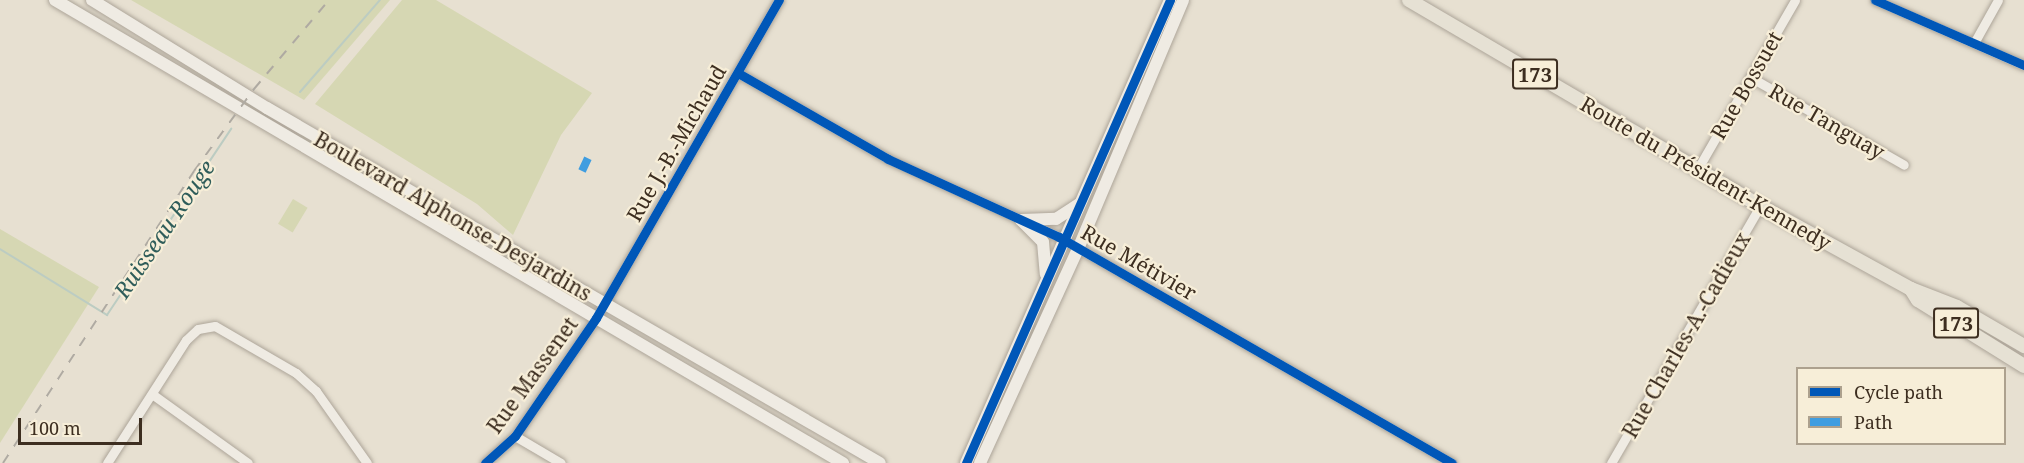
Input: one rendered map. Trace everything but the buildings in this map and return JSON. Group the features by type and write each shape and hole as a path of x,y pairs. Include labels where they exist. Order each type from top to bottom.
{"main road":[{"name":"Boulevard Alphonse-Desjardins","path":"55,0 843,463"},
{"name":"Boulevard Alphonse-Desjardins","path":"92,0 267,108 880,463"},
{"path":"966,463 1170,0"},
{"path":"982,461 1078,249 1183,0"},
{"name":"Route du Président-Kennedy","path":"1409,0 1697,170 1911,289 1957,307 2024,346"},
{"path":"1021,220 1056,219 1084,199"},
{"path":"1021,220 1039,235 1046,248 1043,290"},
{"name":"Route du Président-Kennedy","path":"1911,289 1918,300 2024,366"}],"street":[{"name":"Rue J.-B.-Michaud","path":"604,304 779,0"},
{"name":"Rue Bossuet","path":"1697,170 1795,0"},
{"path":"1875,0 2024,66"},
{"path":"1974,43 1998,0"},
{"name":"Rue Métivier","path":"738,73 888,159 1065,240 1452,463"},
{"name":"Rue Tanguay","path":"1750,77 1904,165"},
{"name":"Rue Charles-A.-Cadieux","path":"1611,463 1761,206"},
{"name":"Rue Massenet","path":"485,463 515,436 604,304"},
{"path":"108,463 186,340 198,329 215,327 296,373 316,391 367,463"},
{"path":"152,394 248,463"},
{"path":"515,436 561,463"}],"green space":[{"path":"131,0 390,0 304,100"},
{"path":"402,0 436,0 592,93 561,135 513,235 477,204 315,104"},
{"path":"293,199 308,208 293,233 278,224"},
{"path":"0,229 99,287 0,443"}],"waterway":[{"name":"Ruisseau Rouge","path":"300,92 380,0"},
{"name":"Ruisseau Rouge","path":"0,249 107,315 231,129"}],"railway":[{"path":"3,463 194,171 254,89 329,0"}],"marked path":[{"path":"582,171 588,158"}],"cycle path":[{"path":"485,463 515,436 596,318 779,0"},
{"path":"966,463 1170,0"},
{"path":"1875,0 2024,65"},
{"path":"738,73 888,159 1059,237 1452,463"}]}
